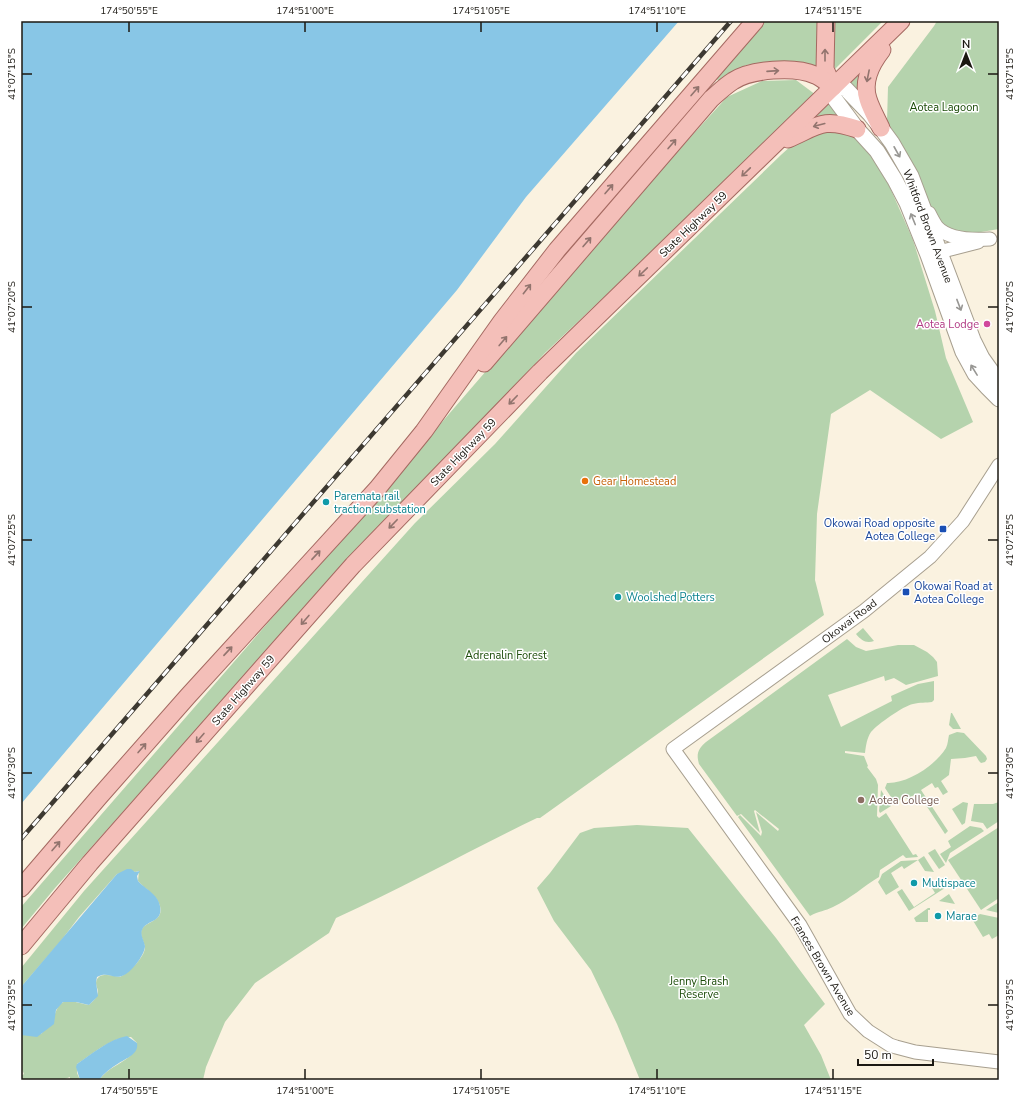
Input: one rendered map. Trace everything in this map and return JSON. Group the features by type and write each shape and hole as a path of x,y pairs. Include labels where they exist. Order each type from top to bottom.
{"main road":[{"path":"386,477 428,424 511,309 567,238 755,21"},
{"path":"826,21 826,68 833,88"},
{"name":"State Highway 59","path":"21,946 90,863 353,565 540,372 902,21"},
{"path":"882,128 868,99 866,88 868,71 873,62 905,21"},
{"path":"21,888 99,796 386,477 711,99 733,81 746,75 769,71 788,70 808,72 816,75 833,88"},
{"name":"Whitford Brown Avenue","path":"999,382 976,348 933,254 895,180 877,152 857,129 834,98 833,88 845,88 870,114 892,143 911,176 933,254 963,352 976,374 987,388 999,399"},
{"path":"774,145 823,124 841,124 857,129"}],"street":[{"path":"911,176 936,226 946,234 974,240 995,238"},
{"path":"933,254 995,238"},
{"name":"Okowai Road","path":"673,749 864,611 930,557 963,520 999,465"},
{"name":"Frances Brown Avenue","path":"673,749 800,925 850,1014 868,1031 896,1047 915,1052 999,1062"}],"green space":[{"path":"762,21 820,21 820,69 781,62 746,65 720,81 714,78"},
{"path":"830,21 883,21 835,69 830,52"},
{"name":"Aotea Lagoon","path":"937,21 999,21 999,229 969,234 957,233 936,220 915,175 887,122 888,87"},
{"path":"861,72 864,105 847,86"},
{"path":"796,80 816,95 545,353 169,760 55,888 21,929 21,907 638,195 727,97 762,81"},
{"path":"833,100 849,121 806,126"},
{"name":"Adrenalin Forest","path":"813,131 849,133 865,147 879,166 913,240 935,311 946,358 973,422 941,439 870,390 831,414 817,514 815,580 824,615 540,818 537,818 387,894 336,918 329,933 255,983 225,1022 206,1067 203,1080 99,1080 106,1072 132,1054 137,1043 131,1037 109,1043 77,1064 77,1073 80,1080 70,1080 70,1077 62,1080 21,1080 21,1076 24,1074 21,1067 21,1035 41,1034 51,1021 58,1007 64,1002 73,1001 89,1005 95,999 97,994 98,991 96,983 99,977 110,975 120,977 128,972 136,964 144,951 145,947 141,933 142,929 160,915 161,911 159,902 138,881 139,871 117,874 21,987 21,968 84,891 415,523 495,444 576,353 782,154 792,145"},
{"path":"863,628 874,641 864,641 856,634"},
{"path":"847,639 856,647 866,651 898,645 914,645 927,652 937,662 938,676 906,685 894,678 885,681 884,676 828,695 841,727 892,701 891,696 918,684 934,681 934,700 932,702 909,705 885,720 871,732 866,744 865,753 845,751 845,753 864,756 868,766 867,767 876,779 878,785 877,816 879,818 886,813 913,855 916,854 918,857 906,858 903,855 880,870 879,877 839,904 810,916 738,817 740,815 761,836 762,832 756,812 778,831 779,829 755,810 760,833 741,814 737,816 699,764 698,754 699,749 706,742"},
{"path":"951,713 961,729 953,729 949,725"},
{"path":"957,732 964,733 986,756 987,759 985,762 981,763 976,756 951,759 949,775 941,781 948,792 943,795 938,787 935,788 932,783 921,790 948,831 945,834 918,793 907,799 905,797 895,803 885,788 887,783 912,777 928,767 946,748 949,735"},
{"path":"881,790 891,806 880,813 879,811"},
{"path":"963,802 968,803 965,823 962,825 952,809"},
{"path":"999,802 999,821 987,829 983,823 971,821 974,804 993,804"},
{"name":"Jenny Brash Reserve","path":"637,825 688,828 776,938 825,1004 804,1025 821,1055 831,1080 640,1080 617,1024 591,970 554,921 537,888 580,833 594,828"},
{"path":"970,826 981,828 984,831 950,853 946,863 940,854 951,847 948,841"},
{"path":"999,827 999,898 981,910 948,860"},
{"path":"935,849 945,865 939,869 928,853"},
{"path":"924,856 934,872 925,871 918,860"},
{"path":"918,860 904,869 902,866 891,873 899,887 886,895 878,882 882,874 901,861"},
{"path":"944,886 945,888 909,911 897,892 902,889 914,907 935,893 932,888 937,887 940,889"},
{"path":"949,894 955,904 939,901"},
{"path":"999,902 999,913 986,910"},
{"path":"930,908 930,910 928,910 928,922 916,922 914,918"},
{"path":"980,914 999,918 999,935 992,939 989,934 983,937 972,919"}],"water":[{"path":"21,21 679,21 526,197 457,290 21,804"},
{"path":"127,869 131,869 135,872 140,871 137,876 138,881 157,898 160,906 159,915 157,918 145,925 142,930 145,946 138,962 132,969 122,976 115,977 101,975 97,977 96,982 98,996 89,1005 76,1002 63,1002 56,1010 54,1024 37,1037 21,1035 21,987 117,874"},
{"path":"127,1036 137,1043 136,1050 132,1055 110,1069 99,1080 80,1080 76,1067 77,1064 114,1040"}],"railway":[{"path":"21,839 731,21"}],"place":[{"name":"Aotea Lodge","path":"987,324"},
{"name":"Gear Homestead","path":"585,481"},
{"name":"Paremata rail traction substation","path":"326,502"},
{"name":"Okowai Road opposite Aotea College","path":"943,529"},
{"name":"Okowai Road at Aotea College","path":"906,592"},
{"name":"Woolshed Potters","path":"618,597"},
{"name":"Aotea College","path":"861,800"},
{"name":"Multispace","path":"914,883"},
{"name":"Marae","path":"938,916"}]}
